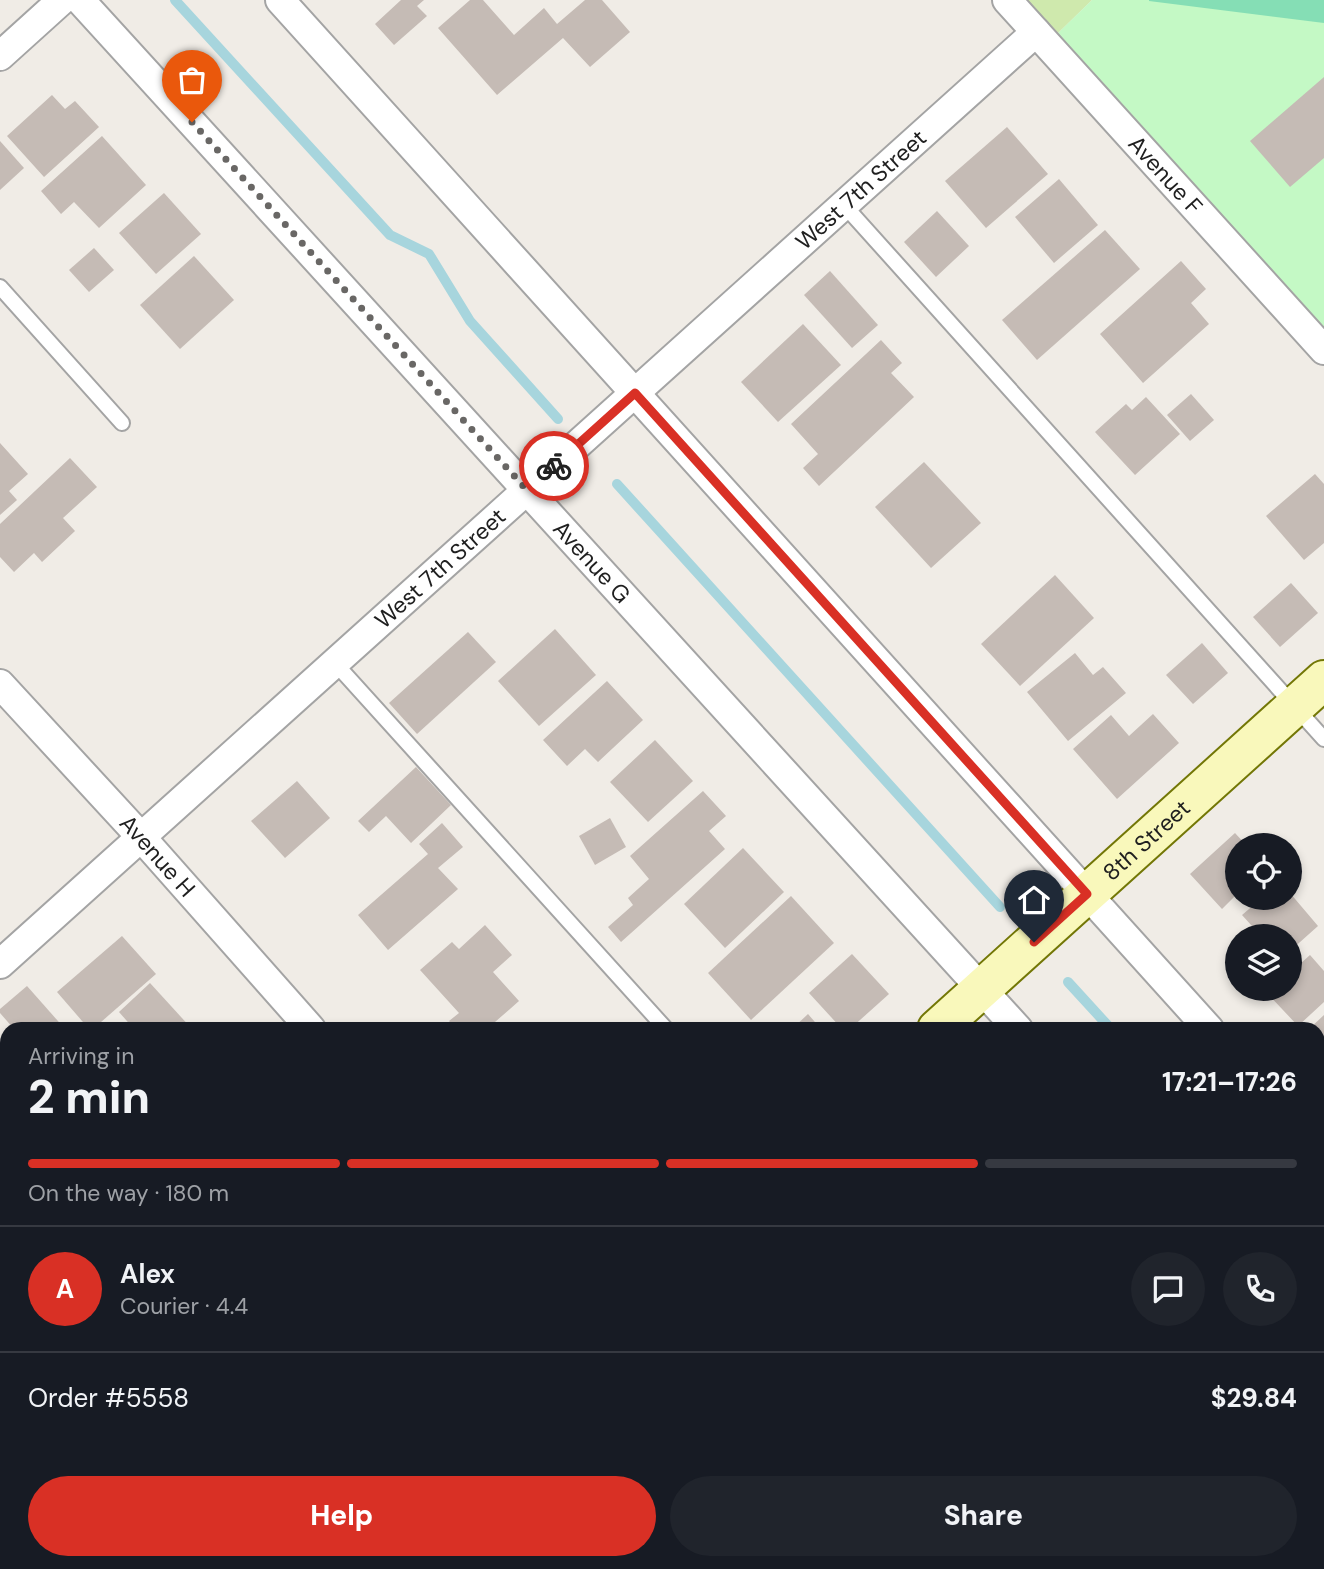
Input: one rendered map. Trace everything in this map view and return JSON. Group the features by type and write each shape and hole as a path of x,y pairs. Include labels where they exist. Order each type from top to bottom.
{"street":[{"path":"0,56 62,0"},
{"name":"Avenue G","path":"80,0 1011,1022"},
{"path":"280,0 1203,1022"},
{"name":"Avenue F","path":"1007,0 1324,350"},
{"name":"West 7th Street","path":"0,964 1036,32"},
{"name":"8th Street","path":"945,1022 1324,680"},
{"name":"Avenue H","path":"0,684 141,837 305,1022"}],"lane":[{"path":"844,205 1324,739"},
{"path":"0,287 122,423"},
{"path":"335,663 660,1022"}],"green space":[{"path":"1024,0 1092,0 1056,35"},
{"path":"1092,0 1324,0 1324,333 1056,35"},
{"path":"1324,0 1324,23 1149,1"}],"building":[{"path":"401,0 424,0 417,6 427,16 394,45 375,24"},
{"path":"470,0 483,0 514,35 544,8 557,24 585,0 602,0 630,32 590,67 563,38 497,95 438,28"},
{"path":"1324,77 1324,158 1290,187 1250,141"},
{"path":"52,95 65,109 75,101 99,127 44,177 7,136"},
{"path":"1007,127 1048,174 986,228 945,181"},
{"path":"102,136 146,185 99,228 74,202 61,214 41,191"},
{"path":"0,141 24,168 0,190"},
{"path":"1059,179 1098,225 1054,263 1015,217"},
{"path":"164,193 201,234 156,274 119,233"},
{"path":"937,211 969,246 936,277 904,242"},
{"path":"1105,230 1140,269 1037,360 1002,320"},
{"path":"94,248 114,270 89,292 69,270"},
{"path":"194,256 234,300 180,349 140,305"},
{"path":"1181,261 1206,289 1191,303 1209,324 1143,383 1100,334"},
{"path":"830,271 878,325 852,348 804,295"},
{"path":"803,324 841,365 778,422 741,382"},
{"path":"881,340 902,363 891,373 914,397 819,486 803,468 818,454 791,424"},
{"path":"1191,394 1214,420 1190,441 1167,415"},
{"path":"1146,397 1180,434 1135,475 1095,432 1126,404 1132,410"},
{"path":"0,443 28,474 9,491 17,500 0,515"},
{"path":"70,458 97,487 63,518 75,531 42,562 34,553 14,572 0,557 0,524"},
{"path":"924,462 981,523 931,568 875,507"},
{"path":"1315,474 1324,484 1324,543 1304,560 1266,516"},
{"path":"1055,575 1094,618 1020,686 981,644"},
{"path":"1291,583 1318,613 1280,647 1253,617"},
{"path":"555,629 596,675 539,726 498,681"},
{"path":"468,632 496,662 417,734 389,703"},
{"path":"1202,643 1228,673 1193,704 1166,675"},
{"path":"1075,653 1093,675 1103,667 1126,693 1068,741 1027,692"},
{"path":"607,681 643,720 598,762 585,749 567,766 543,740"},
{"path":"1153,714 1179,743 1117,799 1073,749 1111,715 1129,736"},
{"path":"655,740 693,781 648,822 610,782"},
{"path":"416,767 451,805 411,843 386,816 369,832 358,821"},
{"path":"297,781 330,818 285,858 251,821"},
{"path":"703,791 726,816 709,831 725,849 621,942 608,927 633,905 628,898 649,879 630,856"},
{"path":"610,818 626,847 595,865 579,836"},
{"path":"442,823 463,847 438,868 458,889 388,950 358,915 428,854 419,844"},
{"path":"1225,842 1225,906 1222,909 1190,874"},
{"path":"743,848 784,892 725,948 684,904"},
{"path":"791,896 834,943 751,1020 708,973"},
{"path":"1302,907 1318,926 1302,940 1302,924 1250,924 1242,915 1248,910 1302,910"},
{"path":"485,925 512,955 493,972 519,1001 495,1022 450,1022 459,1013 420,970 452,942 459,949"},
{"path":"122,936 156,974 101,1022 83,1022 57,992"},
{"path":"852,954 889,994 858,1022 836,1022 809,993"},
{"path":"1310,955 1324,971 1324,1002 1302,1022 1294,1022 1275,1001 1302,1001 1302,962"},
{"path":"150,983 186,1022 128,1022 119,1012"},
{"path":"27,986 59,1022 8,1022 0,1009"},
{"path":"808,1014 815,1022 799,1022"}],"waterway":[{"path":"175,0 390,235 429,254 470,321 558,419"},
{"path":"617,484 1000,907"},
{"path":"1068,982 1105,1022"}],"way so far":[{"path":"192,122 527,490 554,466"}],"route":[{"path":"554,466 635,393 1087,894 1034,942"}]}
